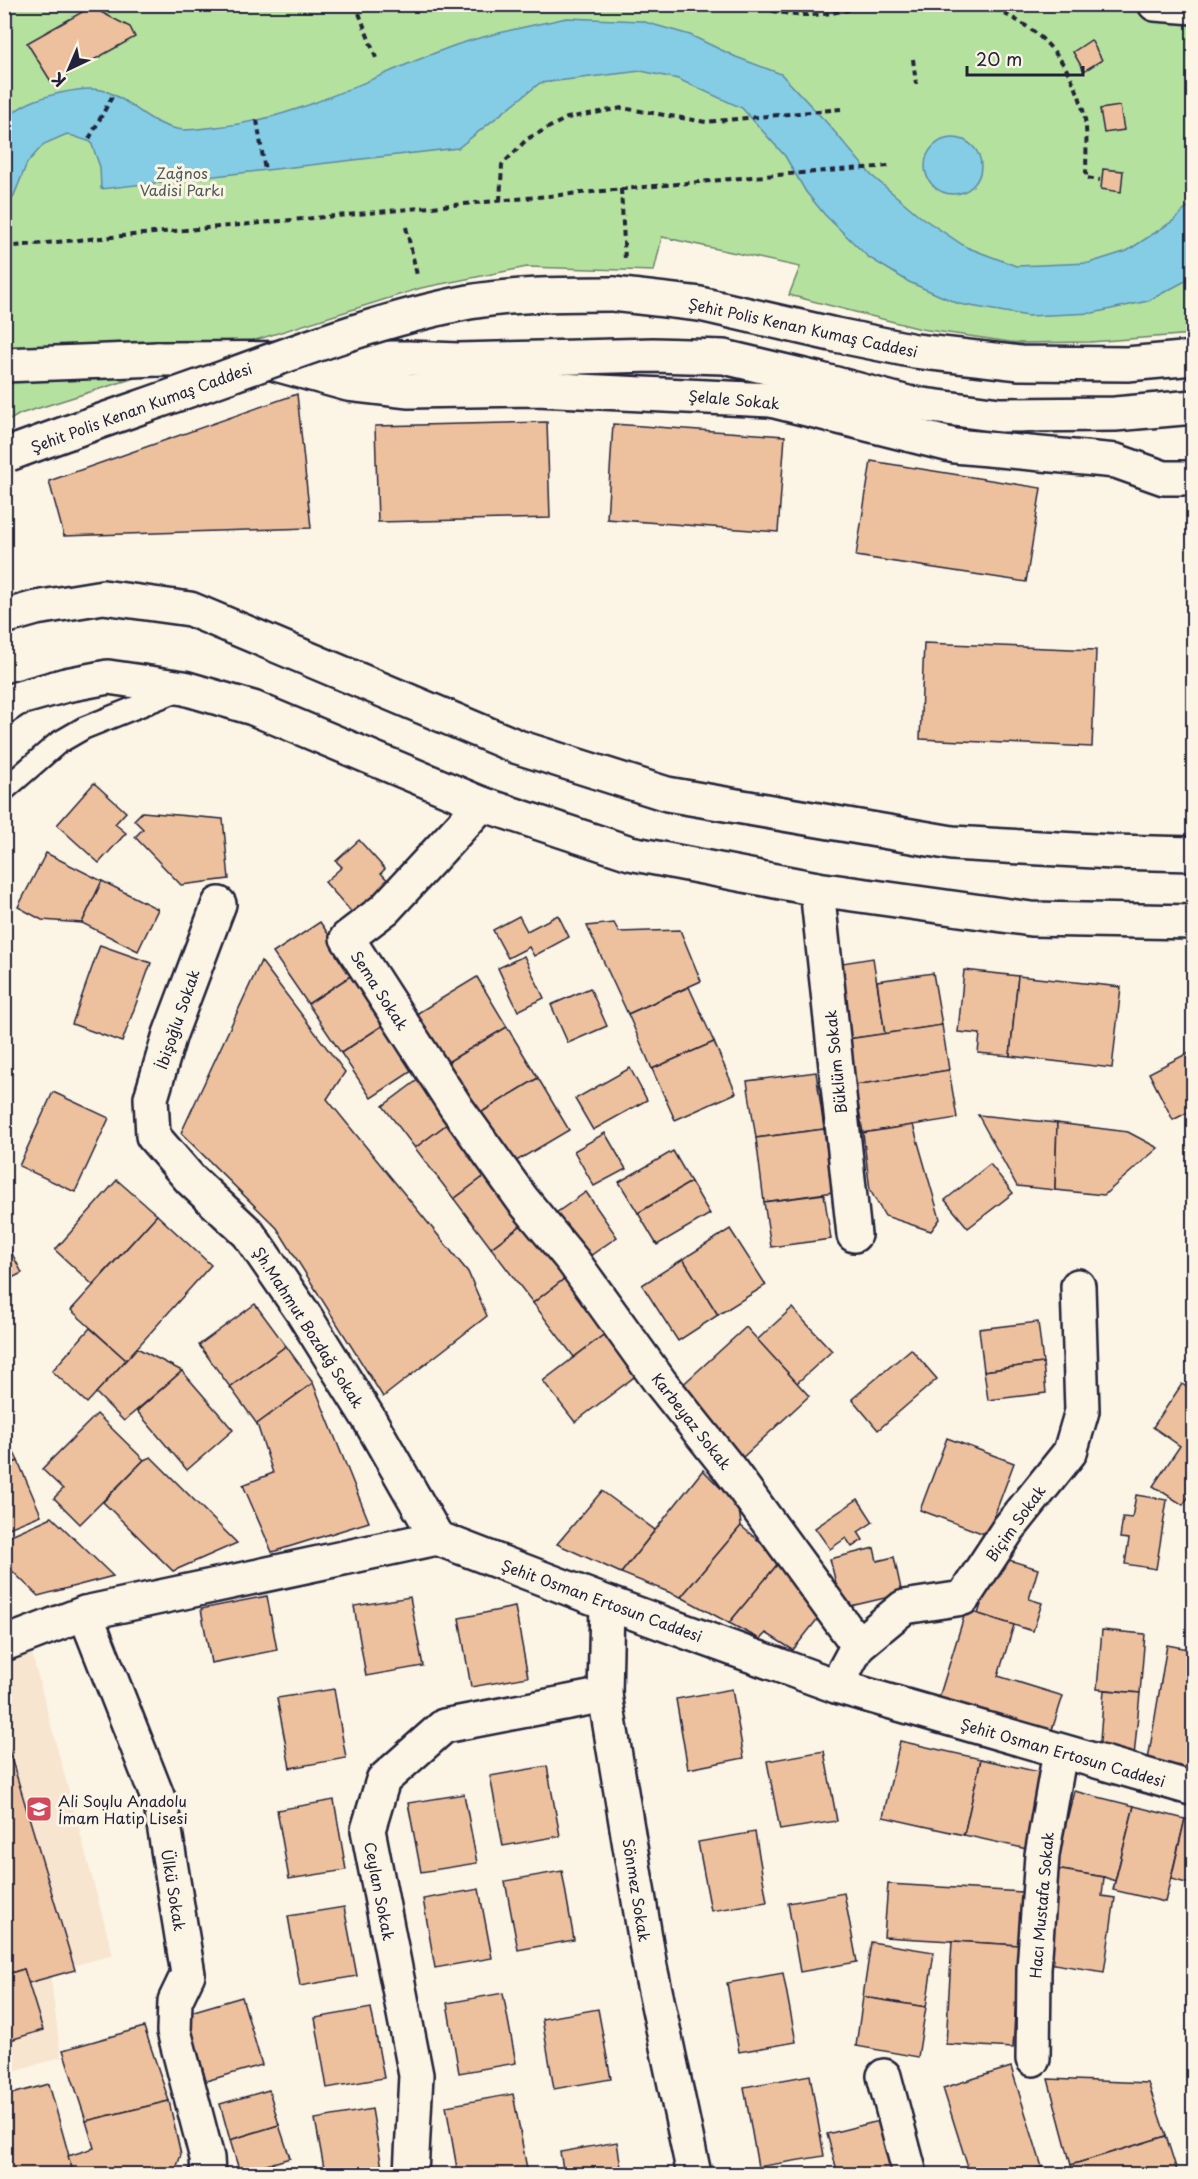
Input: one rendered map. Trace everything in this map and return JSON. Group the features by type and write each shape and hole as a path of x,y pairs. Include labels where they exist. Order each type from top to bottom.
{"street":[{"path":"1155,4 1194,8"},
{"name":"Şehit Polis Kenan Kumaş Caddesi","path":"7,455 302,350 420,313 470,302 538,295 620,282 831,334 915,351 1020,363 1127,364 1194,358"},
{"name":"Şehit Polis Kenan Kumaş Caddesi","path":"4,365 158,359 408,358 458,360 653,356 724,357 908,403 1000,415 1115,414 1194,407"},
{"name":"Şelale Sokak","path":"268,362 348,384 409,391 537,389 771,400 955,446 1116,461 1164,478 1194,478"},
{"path":"4,617 36,608 103,597 190,609 518,747 667,794 951,843 1194,854"},
{"path":"4,707 16,699 66,685 108,677 184,688 253,708 482,804 630,853 817,889 1031,920 1194,922"},
{"name":"Sema Sokak","path":"482,804 385,909 347,938 456,1107 522,1199"},
{"name":"Büklüm Sokak","path":"817,889 854,1235"},
{"name":"İbişoğlu Sokak","path":"153,1136 151,1098 170,1034 219,904"},
{"name":"Şh.Mahmut Bozdağ Sokak","path":"153,1136 191,1180 248,1233 303,1313 369,1419 437,1538"},
{"name":"Karbeyaz Sokak","path":"522,1199 573,1261 660,1382 731,1471 858,1645"},
{"name":"Biçim Sokak","path":"836,1686 858,1645 904,1607 963,1598 1009,1528 1070,1452 1082,1411 1078,1286"},
{"path":"4,1644 86,1613 437,1538"},
{"name":"Şehit Osman Ertosun Caddesi","path":"437,1538 607,1603 836,1686 1194,1790"},
{"name":"Sönmez Sokak","path":"607,1603 604,1695 650,1967 694,2175"},
{"name":"Ülkü Sokak","path":"86,1613 160,1806 188,1974 175,2001 174,2031 207,2158 208,2175"},
{"name":"Ceylan Sokak","path":"411,2175 416,2075 368,1830 383,1780 444,1726 604,1695"},
{"name":"Hacı Mustafa Sokak","path":"1033,2059 1034,1969 1042,1855 1060,1752"},
{"path":"884,2076 910,2175"}],"lane":[{"path":"4,790 58,743 84,728 184,688"}],"path":[{"path":"750,4 790,16 824,16 875,4"},
{"path":"986,4 1026,26 1047,43 1067,70 1078,94 1086,126 1086,178 1100,180"},
{"path":"359,14 376,58"},
{"path":"913,59 916,84"},
{"path":"89,139 114,95"},
{"path":"500,201 502,165 526,139 567,118 622,108 706,122 841,109"},
{"path":"257,120 265,171"},
{"path":"4,247 889,166"},
{"path":"620,282 621,189"},
{"path":"406,227 418,278"}],"shaded area":[{"name":"Ali Soylu Anadolu İmam Hatip Lisesi","path":"32,1654 113,1955 50,1972 61,2057 5,2075 4,1663"}],"green space":[{"name":"Zağnos Vadisi Parkı","path":"5,5 1193,5 1193,334 1090,342 1017,343 921,329 789,295 800,267 662,237 654,271 527,267 421,288 20,414 5,423"}],"water":[{"path":"567,18 641,21 690,35 736,57 781,74 828,124 871,175 921,217 966,247 1016,266 1089,263 1127,251 1173,221 1193,202 1193,277 1148,301 1093,313 1028,316 959,304 909,282 868,257 825,215 806,192 785,156 742,108 678,79 641,71 540,83 458,148 101,189 100,167 91,142 67,134 44,144 27,163 13,198 5,199 5,124 17,110 48,96 75,90 99,90 118,97 153,120 172,128 184,130 216,127 278,115 308,105 456,45 497,33"},
{"path":"953,138 968,143 976,151 981,166 976,181 968,189 953,194 938,189 930,181 925,166 930,151 938,143"}],"building":[{"path":"91,7 130,27 135,37 52,83 27,43"},
{"path":"1091,40 1102,60 1084,71 1073,52"},
{"path":"1120,106 1124,130 1104,133 1100,109"},
{"path":"1103,169 1123,171 1121,192 1101,189"},
{"path":"297,394 311,528 64,536 49,481"},
{"path":"547,422 550,518 378,522 375,426"},
{"path":"613,424 785,436 778,532 607,519"},
{"path":"871,461 1041,488 1026,582 856,556"},
{"path":"924,643 1096,650 1092,747 920,739"},
{"path":"94,783 126,812 115,824 126,833 99,863 57,825"},
{"path":"142,812 223,819 229,879 181,885 135,837 143,829 134,820"},
{"path":"359,840 385,869 381,873 391,884 355,916 325,882 342,867 336,861"},
{"path":"46,853 102,881 82,923 42,920 18,907"},
{"path":"102,881 158,909 138,951 82,923"},
{"path":"558,915 569,937 534,956 529,947 508,958 493,930 519,916 527,931"},
{"path":"320,922 355,973 308,1004 273,953"},
{"path":"614,923 619,932 680,930 701,981 628,1014 587,926"},
{"path":"100,945 151,963 122,1042 72,1024"},
{"path":"524,956 544,998 518,1011 498,968"},
{"path":"873,958 885,1034 848,1039 836,964"},
{"path":"261,961 345,1072 327,1099 468,1272 487,1316 383,1397 277,1228 181,1133"},
{"path":"964,970 1018,976 1010,1056 978,1053 980,1034 958,1032"},
{"path":"355,973 388,1022 341,1053 308,1004"},
{"path":"933,973 942,1025 885,1034 877,981"},
{"path":"1018,976 1121,987 1112,1068 1010,1056"},
{"path":"477,977 507,1027 446,1063 416,1014"},
{"path":"689,987 714,1042 652,1069 628,1014"},
{"path":"590,988 607,1026 568,1043 551,1005"},
{"path":"388,1022 418,1067 371,1098 341,1053"},
{"path":"942,1025 949,1070 855,1085 848,1039"},
{"path":"507,1027 538,1078 477,1115 446,1063"},
{"path":"714,1042 736,1093 675,1120 652,1069"},
{"path":"1188,1053 1194,1064 1194,1109 1173,1120 1149,1073"},
{"path":"630,1068 647,1100 593,1130 575,1099"},
{"path":"949,1070 957,1118 863,1133 855,1085"},
{"path":"816,1072 824,1129 756,1138 747,1081"},
{"path":"538,1078 569,1130 508,1166 477,1115"},
{"path":"419,1079 451,1121 415,1148 383,1106"},
{"path":"53,1092 109,1118 75,1192 19,1166"},
{"path":"978,1115 1057,1123 1055,1190 1017,1186"},
{"path":"451,1121 490,1172 454,1199 415,1148"},
{"path":"1057,1123 1128,1132 1158,1148 1104,1195 1055,1190"},
{"path":"913,1125 940,1219 931,1231 885,1216 870,1190 863,1133"},
{"path":"824,1129 833,1192 764,1202 756,1138"},
{"path":"605,1133 626,1169 594,1186 574,1151"},
{"path":"673,1151 691,1182 638,1213 619,1182"},
{"path":"990,1164 1013,1193 968,1228 945,1200"},
{"path":"490,1172 527,1221 491,1248 454,1199"},
{"path":"117,1180 157,1215 93,1285 55,1250"},
{"path":"691,1182 710,1214 657,1245 638,1213"},
{"path":"586,1192 617,1237 587,1258 556,1213"},
{"path":"824,1194 831,1239 771,1247 764,1202"},
{"path":"157,1215 211,1265 126,1360 71,1310"},
{"path":"527,1221 568,1276 533,1303 491,1248"},
{"path":"730,1229 766,1285 718,1315 683,1259"},
{"path":"4,1238 22,1273 4,1282"},
{"path":"683,1259 718,1315 678,1341 642,1285"},
{"path":"568,1276 610,1330 574,1357 533,1303"},
{"path":"255,1304 286,1346 230,1387 199,1345"},
{"path":"792,1308 832,1351 797,1383 757,1340"},
{"path":"1038,1322 1043,1363 984,1371 979,1329"},
{"path":"746,1327 809,1396 742,1458 678,1389"},
{"path":"90,1328 126,1360 87,1403 52,1371"},
{"path":"610,1330 642,1371 575,1422 543,1381"},
{"path":"286,1346 313,1383 257,1424 230,1387"},
{"path":"137,1348 182,1371 124,1421 96,1393"},
{"path":"911,1349 937,1379 878,1430 852,1399"},
{"path":"1043,1363 1046,1393 988,1400 984,1371"},
{"path":"182,1371 233,1430 187,1470 137,1411"},
{"path":"313,1383 369,1522 272,1552 243,1485 273,1473 257,1424"},
{"path":"1182,1384 1194,1392 1194,1489 1183,1505 1153,1486 1180,1446 1153,1427"},
{"path":"97,1414 144,1460 80,1524 54,1498 63,1489 42,1469"},
{"path":"4,1431 18,1461 4,1467"},
{"path":"947,1438 1014,1463 987,1535 920,1510"},
{"path":"151,1457 237,1543 173,1571 103,1502 144,1460"},
{"path":"18,1461 41,1515 4,1530 4,1467"},
{"path":"703,1470 739,1507 741,1526 681,1597 621,1573"},
{"path":"602,1491 655,1530 621,1573 557,1544"},
{"path":"1136,1495 1167,1500 1156,1569 1125,1564 1129,1539 1120,1538 1123,1517 1132,1518"},
{"path":"858,1499 873,1522 858,1532 863,1540 852,1547 846,1538 830,1549 815,1528"},
{"path":"52,1517 113,1576 38,1596 4,1563 4,1538"},
{"path":"741,1526 781,1560 729,1623 681,1597"},
{"path":"874,1548 877,1561 894,1557 902,1594 842,1608 830,1559"},
{"path":"996,1556 1038,1569 1029,1599 1042,1603 1033,1631 978,1614"},
{"path":"781,1560 823,1612 793,1650 766,1633 760,1639 729,1623"},
{"path":"267,1596 277,1650 211,1663 201,1609"},
{"path":"410,1597 423,1666 366,1676 354,1606"},
{"path":"515,1607 528,1677 471,1687 459,1618"},
{"path":"966,1610 1014,1625 998,1676 1063,1696 1050,1736 938,1701"},
{"path":"1102,1630 1145,1634 1140,1693 1097,1689"},
{"path":"1167,1645 1194,1650 1194,1774 1147,1766"},
{"path":"334,1689 346,1758 290,1768 277,1698"},
{"path":"732,1689 744,1758 688,1769 676,1699"},
{"path":"1104,1690 1140,1693 1134,1757 1099,1754"},
{"path":"4,1734 75,1970 28,1983 24,1969 4,1975"},
{"path":"900,1741 981,1759 964,1835 883,1817"},
{"path":"824,1751 837,1821 780,1830 767,1761"},
{"path":"981,1759 1043,1773 1027,1849 964,1835"},
{"path":"547,1766 560,1836 503,1846 490,1776"},
{"path":"1074,1791 1134,1806 1115,1881 1055,1869"},
{"path":"464,1794 477,1863 421,1872 408,1803"},
{"path":"334,1800 346,1870 289,1879 277,1810"},
{"path":"1134,1806 1185,1819 1165,1902 1113,1890"},
{"path":"1185,1819 1194,1821 1194,1885 1171,1879"},
{"path":"755,1832 767,1902 711,1911 698,1842"},
{"path":"1055,1869 1104,1877 1102,1896 1115,1898 1104,1972 1041,1962"},
{"path":"562,1871 574,1940 518,1950 505,1881"},
{"path":"888,1884 1023,1892 1019,1945 884,1937"},
{"path":"479,1889 492,1958 435,1968 423,1899"},
{"path":"844,1893 857,1962 800,1972 788,1903"},
{"path":"344,1907 357,1976 300,1986 288,1916"},
{"path":"952,1941 1019,1945 1013,2048 946,2044"},
{"path":"871,1942 934,1952 926,2007 863,1997"},
{"path":"24,1969 43,2030 4,2042 4,1975"},
{"path":"783,1973 796,2042 739,2052 727,1983"},
{"path":"503,1993 516,2063 459,2073 447,2003"},
{"path":"242,1997 262,2065 206,2081 187,2013"},
{"path":"863,1997 926,2007 918,2057 856,2046"},
{"path":"371,2008 384,2078 327,2088 315,2018"},
{"path":"598,2009 611,2079 554,2089 542,2019"},
{"path":"144,2027 169,2101 86,2121 63,2050"},
{"path":"1011,2067 1042,2167 1017,2174 970,2174 943,2088"},
{"path":"810,2075 824,2156 758,2167 744,2087"},
{"path":"1048,2079 1148,2083 1166,2136 1071,2165"},
{"path":"49,2084 74,2174 4,2174 4,2096"},
{"path":"269,2090 279,2125 230,2140 220,2104"},
{"path":"513,2094 528,2174 458,2174 446,2106"},
{"path":"169,2101 181,2155 174,2174 74,2174 68,2156 94,2148 86,2121"},
{"path":"372,2109 383,2174 325,2174 315,2119"},
{"path":"883,2120 897,2174 838,2174 827,2134"},
{"path":"279,2125 290,2158 240,2173 230,2140"},
{"path":"1166,2136 1178,2174 1074,2174 1071,2165"},
{"path":"617,2142 622,2174 564,2174 560,2152"},
{"path":"1042,2167 1044,2174 1017,2174"}],"place":[{"name":"Ali Soylu Anadolu İmam Hatip Lisesi","path":"39,1809"}]}
